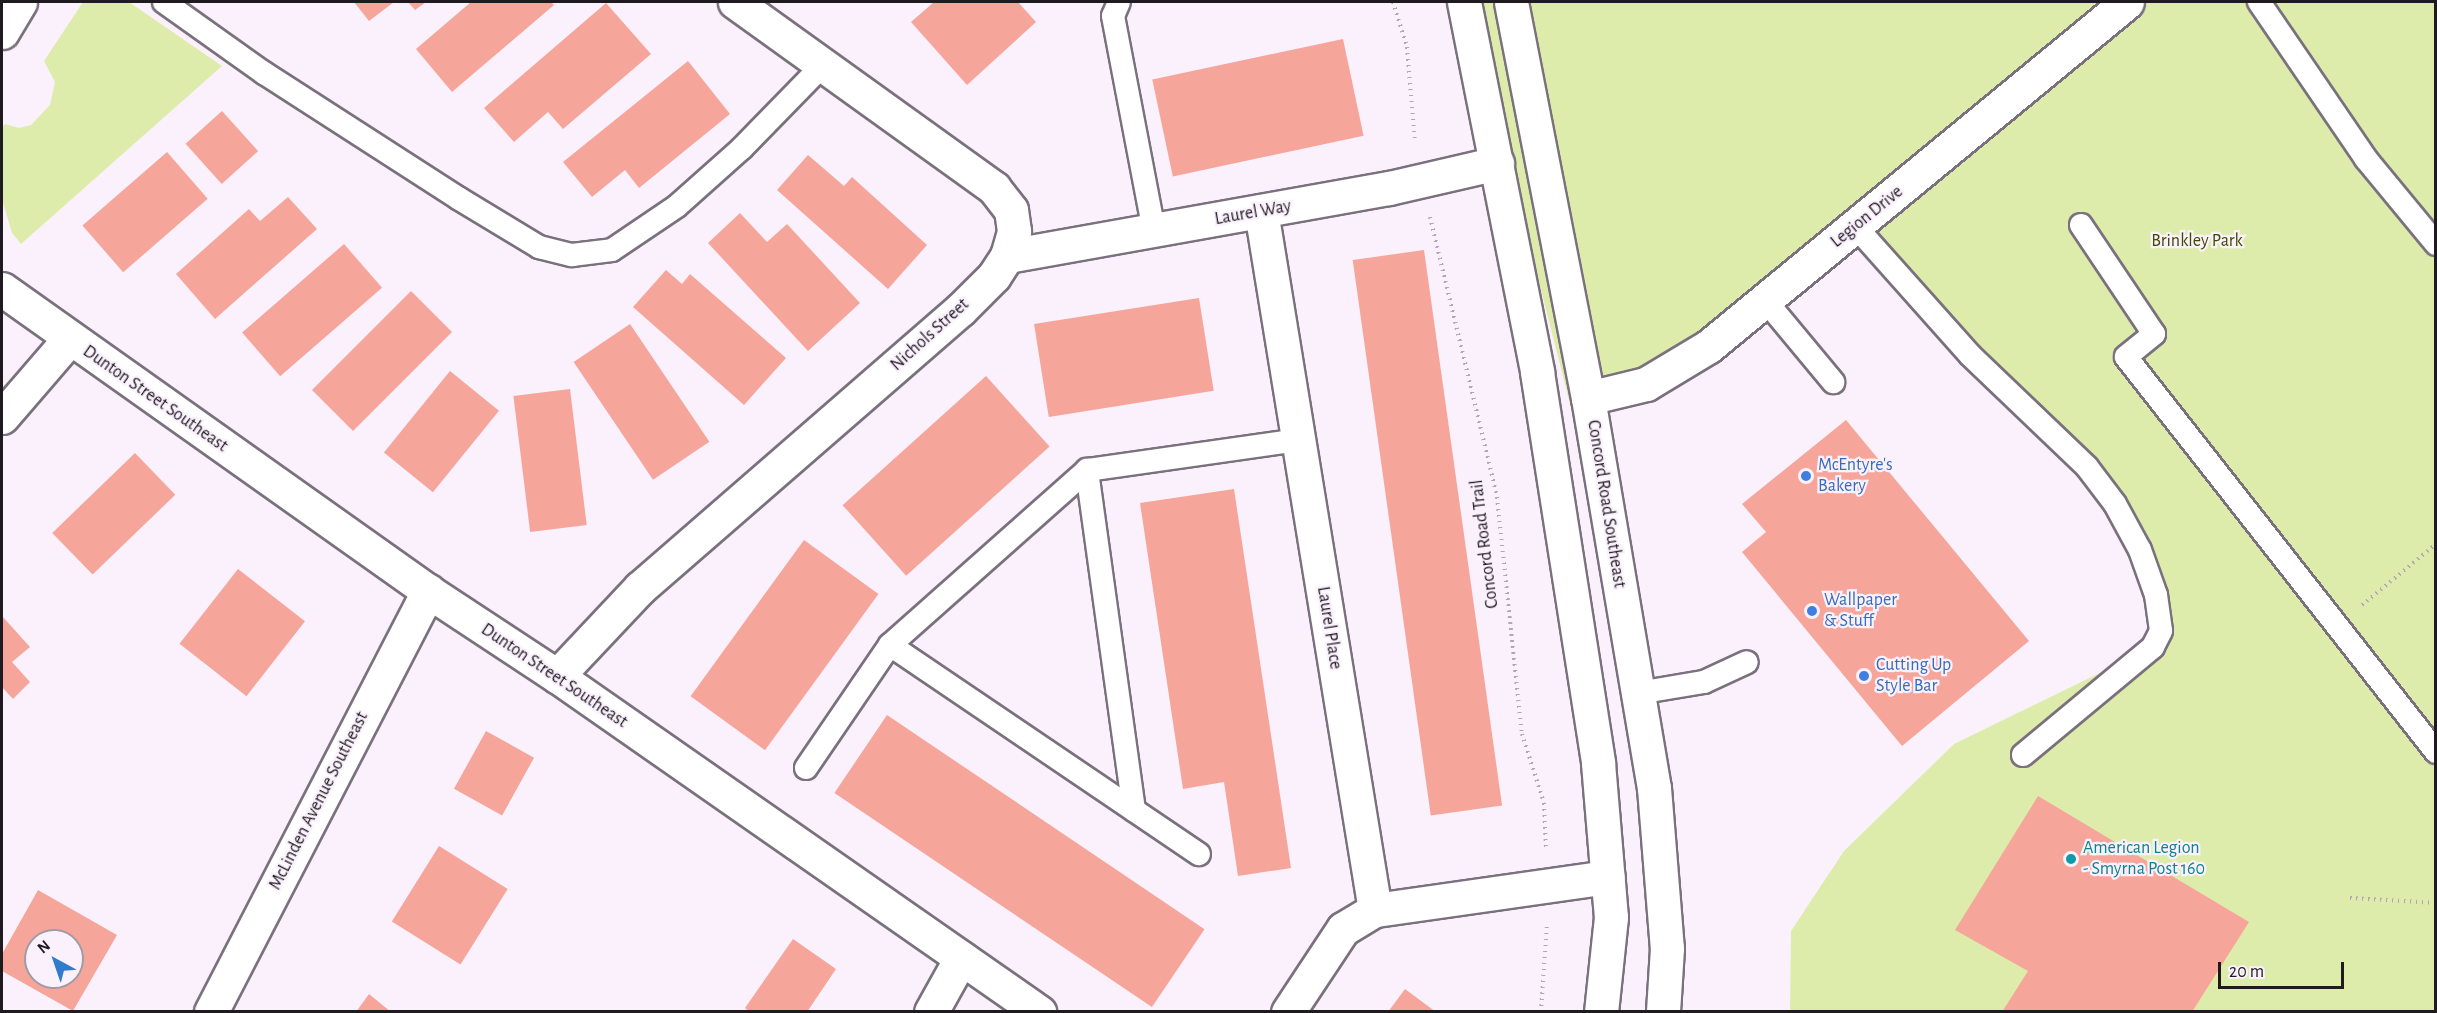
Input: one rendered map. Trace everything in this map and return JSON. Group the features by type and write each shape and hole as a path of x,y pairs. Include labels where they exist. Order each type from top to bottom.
{"street":[{"path":"2,32 20,2"},
{"name":"Nichols Street","path":"557,676 640,588 960,310 994,276 1007,256 1014,231 1011,210 994,188 735,2"},
{"path":"1464,2 1497,163 1562,529 1598,764 1611,917 1601,1011"},
{"name":"Concord Road Southeast","path":"1511,2 1588,398 1638,693 1663,876 1667,948 1663,1011"},
{"name":"Legion Drive","path":"1588,398 1646,384 1709,346 2127,2"},
{"name":"Laurel Way","path":"1007,256 1389,188 1497,163"},
{"name":"Laurel Place","path":"1262,211 1375,910"},
{"name":"Dunton Street Southeast","path":"2,289 69,339 428,591 557,676 1039,1011"},
{"path":"2,417 69,339"},
{"name":"McLinden Avenue Southeast","path":"211,1011 428,591"},
{"path":"1288,1011 1343,929 1375,910 1608,877"},
{"path":"931,1011 961,958"}],"lane":[{"path":"165,2 264,73 458,198 539,247 572,255 612,250 677,206 742,148 824,64"},
{"path":"1119,2 1113,16 1154,231"},
{"path":"2259,2 2367,159 2436,244"},
{"path":"2081,225 2154,334 2126,357 2436,752"},
{"path":"1856,227 1970,355 2087,467 2115,504 2140,550 2156,595 2161,631 2153,647 2023,755"},
{"path":"1765,300 1833,382"},
{"path":"806,768 890,645 1087,470 1299,440"},
{"path":"1087,470 1134,810"},
{"path":"890,645 1199,855"},
{"path":"1638,693 1704,682 1747,662"}],"path":[{"path":"1394,2 1407,47 1416,147"},
{"name":"Concord Road Trail","path":"1428,208 1497,497 1521,734 1544,803 1545,844"},
{"path":"2361,606 2436,544"},
{"path":"2350,898 2436,903"},
{"path":"1541,1011 1548,955 1547,921"}],"green space":[{"path":"83,2 129,2 222,66 21,244 12,233 2,199 2,128 5,124 19,128 31,125 50,105 55,82 44,61"},
{"name":"Brinkley Park","path":"1468,2 2435,2 2435,1011 1790,1011 1791,931 1844,851 1954,744 2153,647 2161,631 2115,504 1856,227 1765,300 1588,398 1570,404"}],"building":[{"path":"354,2 394,2 369,21"},
{"path":"408,2 426,2 415,10"},
{"path":"471,2 551,2 554,5 452,92 416,49"},
{"path":"934,2 1018,2 1036,22 967,85 911,22"},
{"path":"606,3 651,54 563,129 548,112 514,142 484,108"},
{"path":"1343,39 1364,136 1173,176 1152,80"},
{"path":"688,61 730,114 639,188 625,170 592,197 563,162"},
{"path":"222,111 258,151 222,184 186,144"},
{"path":"167,152 208,199 123,272 82,225"},
{"path":"808,155 844,186 852,177 927,245 888,289 777,190"},
{"path":"288,197 317,229 215,319 176,274 249,209 260,221"},
{"path":"740,213 767,242 787,224 860,303 808,351 708,243"},
{"path":"344,244 382,288 280,376 242,333"},
{"path":"1424,250 1502,806 1431,816 1353,260"},
{"path":"666,270 682,284 690,274 786,358 744,405 633,307"},
{"path":"411,291 452,332 353,431 312,390"},
{"path":"1199,298 1214,391 1049,417 1034,324"},
{"path":"630,324 709,442 653,480 574,362"},
{"path":"450,371 499,411 433,492 384,453"},
{"path":"986,376 1050,447 906,576 843,505"},
{"path":"570,389 587,525 530,532 513,396"},
{"path":"1846,420 2029,641 1902,746 1742,552 1766,532 1742,504"},
{"path":"135,453 175,495 93,575 52,533"},
{"path":"1234,489 1291,868 1238,876 1224,782 1183,789 1140,503"},
{"path":"804,540 878,594 765,750 691,696"},
{"path":"238,569 305,621 246,696 180,644"},
{"path":"2,616 30,647 12,662 30,682 13,699 2,687"},
{"path":"887,715 1205,929 1152,1007 834,793"},
{"path":"486,731 534,758 502,815 454,789"},
{"name":"American Legion - Smyrna Post 160","path":"2038,796 2249,922 2192,1012 2002,1012 2028,971 1955,930"},
{"path":"439,846 508,889 461,964 392,921"},
{"path":"38,890 117,935 73,1011 34,989 84,989 84,929 24,929 24,983 2,971 2,954"},
{"path":"793,939 836,969 807,1012 750,1012 745,1008"},
{"path":"1405,989 1436,1012 1388,1012"},
{"path":"369,994 391,1012 356,1012"}],"place":[{"name":"McEntyre's Bakery","path":"1806,476"},
{"name":"Wallpaper & Stuff","path":"1812,611"},
{"name":"Cutting Up Style Bar","path":"1864,676"},
{"name":"American Legion - Smyrna Post 160","path":"2071,859"}]}
